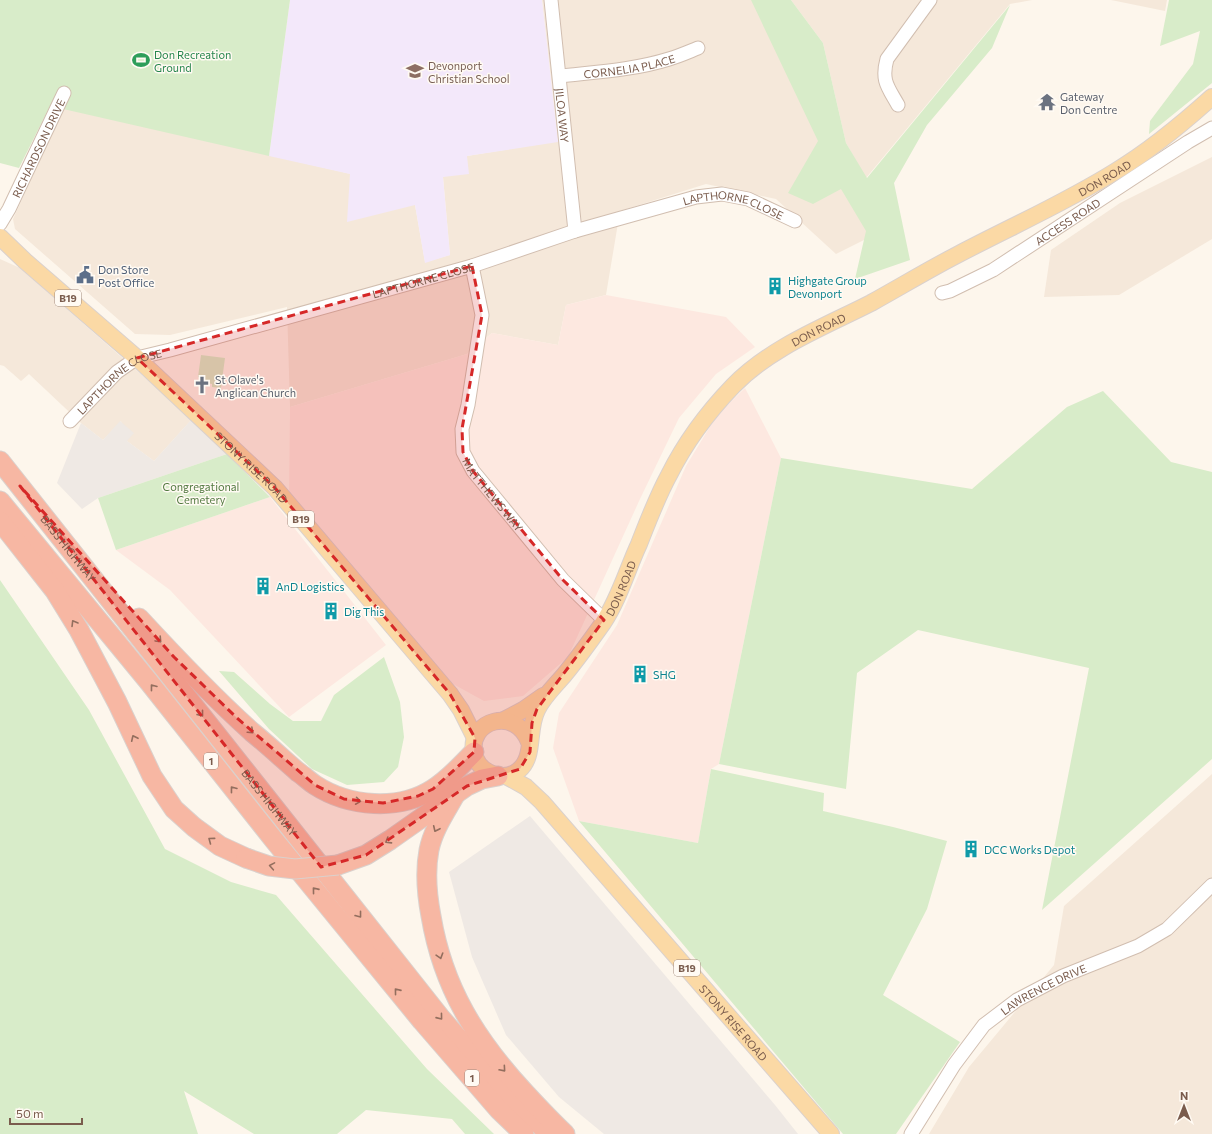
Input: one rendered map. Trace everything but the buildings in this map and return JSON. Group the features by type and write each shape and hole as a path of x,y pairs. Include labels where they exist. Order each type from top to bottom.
{"highway":[{"name":"BASS HIGHWAY","path":"0,461 440,1017 491,1076 550,1134"},
{"path":"20,486 174,657 237,718 315,785 344,799 359,802 383,803 402,801 433,789 451,776 475,745"},
{"name":"BASS HIGHWAY","path":"0,501 149,682 279,846 422,1021 499,1110 524,1134"},
{"path":"0,521 55,591 75,624 117,702 152,776 174,809 220,846 246,858 269,866 296,869 338,865 366,855 467,786 502,776"},
{"path":"455,795 434,831 429,850 427,872 428,899 432,923 444,971 466,1018 497,1062 565,1134"}],"main road":[{"name":"DON ROAD","path":"498,721 538,701 552,688 566,673 604,620 624,583 638,545 668,474 702,422 734,385 780,348 874,301 955,256 1076,194 1118,170 1180,126 1212,97"},
{"name":"B19","path":"0,238 25,262 137,358"},
{"name":"STONY RISE ROAD","path":"137,358 275,488 450,694 461,710 475,745"},
{"name":"DON ROAD","path":"529,742 532,723 537,709 552,688"},
{"name":"STONY RISE ROAD","path":"450,694 474,714 498,721"},
{"name":"B19","path":"498,721 513,722 521,728 527,736 530,752 527,761"},
{"path":"475,745 482,729 498,721"},
{"name":"B19","path":"475,745 479,765 488,773 502,776"},
{"name":"STONY RISE ROAD","path":"527,761 532,782 542,802"},
{"path":"502,776 512,774 520,769 527,761"},
{"name":"STONY RISE ROAD","path":"502,776 526,787 542,802 831,1134"}],"street":[{"name":"JILOA WAY","path":"551,0 575,231"},
{"path":"898,105 885,83 884,70 887,59 930,0"},
{"name":"CORNELIA PLACE","path":"560,76 644,66 669,59 698,48"},
{"name":"RICHARDSON DRIVE","path":"0,224 9,209 64,93"},
{"path":"1180,126 1188,142"},
{"name":"ACCESS ROAD","path":"942,293 950,291 993,270 1188,142 1212,128"},
{"name":"LAPTHORNE CLOSE","path":"70,420 117,372 137,358 472,266 575,231 696,197 722,194 748,200 795,221"},
{"name":"MATTHEWS WAY","path":"472,266 482,315 462,429 463,452 473,471 563,580 604,620"},
{"name":"LAWRENCE DRIVE","path":"911,1134 954,1065 984,1025 1017,1000 1063,976 1138,946 1167,929 1212,885"}],"highlighted area":[{"path":"472,266 482,315 462,429 463,452 473,471 563,580 604,620 537,709 532,723 530,752 520,769 467,786 366,855 321,867 20,486 174,657 237,718 315,785 344,799 383,803 418,796 433,789 474,752 475,738 450,694 275,488 137,358"}],"shaded area":[{"name":"Devonport Christian School","path":"290,0 542,0 558,142 467,156 469,174 443,177 450,255 425,263 415,205 347,222 350,174 269,156"},
{"path":"542,0 754,0 880,232 836,254 776,199 706,184 620,211 606,295 566,305 558,345 492,333 467,354 290,407 287,307 170,335 135,334 15,229 13,219 64,108 351,174 415,205 425,262 450,255 443,177 467,156 558,141"},
{"path":"791,0 1032,0 1010,4 866,178 846,143 823,43"},
{"path":"1111,0 1167,0 1165,11"},
{"path":"1212,157 1212,239 1119,295 1044,297 1051,250 1120,203"},
{"path":"0,259 20,268 192,419 154,461 127,441 121,421 103,440 81,423 29,374 21,381 4,366 0,365"},
{"path":"606,295 726,317 755,347 716,374 679,418 640,499 568,657 523,696 484,701 453,684 289,499 290,407 467,354 492,333 558,345 566,305"},
{"path":"745,388 781,458 719,764 711,769 698,843 579,821 553,748 559,713 617,625 686,466 717,415"},
{"path":"192,419 227,454 98,498 82,509 57,483 81,423 103,440 120,421 134,433 127,441 154,461"},
{"path":"270,497 386,645 289,717 170,590 116,550"},
{"path":"1212,774 1212,1134 929,1134 969,1067 1054,965 1064,906"},
{"path":"530,816 798,1134 604,1134 559,1097 506,1035 472,957 449,872"}],"green space":[{"name":"Don Recreation Ground","path":"0,0 290,0 269,156 50,106 19,168 0,163"},
{"path":"751,0 791,0 823,43 846,143 867,178 1010,5 992,48 927,125 894,183 910,260 855,279 866,231 841,189 813,204 788,193 818,141"},
{"path":"1169,0 1212,0 1212,83 1149,134 1150,121 1193,64 1200,31 1160,46"},
{"path":"201,355 225,358 221,388 212,387 212,384 200,382 200,378 198,377"},
{"path":"1103,391 1171,462 1212,472 1212,759 1042,910 1089,668 918,630 857,673 846,789 719,764 781,458 972,489 1067,407"},
{"name":"Congregational Cemetery","path":"227,454 270,497 116,550 98,498"},
{"path":"0,580 89,710 165,849 231,882 276,895 427,1069 494,1134 465,1134 452,1119 366,1110 337,1134 254,1134 184,1091 198,1134 0,1134"},
{"path":"384,657 400,702 404,737 398,767 384,782 347,785 312,769 269,729 219,671 234,672 270,704 293,721 321,721 334,695"},
{"path":"711,769 824,793 823,811 947,841 927,909 883,995 960,1042 896,1134 843,1134 579,821 698,843"}],"place":[{"name":"Don Recreation Ground","path":"141,60"},
{"name":"Devonport Christian School","path":"415,71"},
{"name":"Gateway Don Centre","path":"1047,102"},
{"name":"Don Store Post Office","path":"85,275"},
{"name":"Highgate Group Devonport","path":"775,286"},
{"name":"St Olave's Anglican Church","path":"202,385"},
{"name":"AnD Logistics","path":"263,586"},
{"name":"Dig This","path":"331,611"},
{"name":"SHG","path":"640,674"},
{"name":"DCC Works Depot","path":"971,849"}]}
